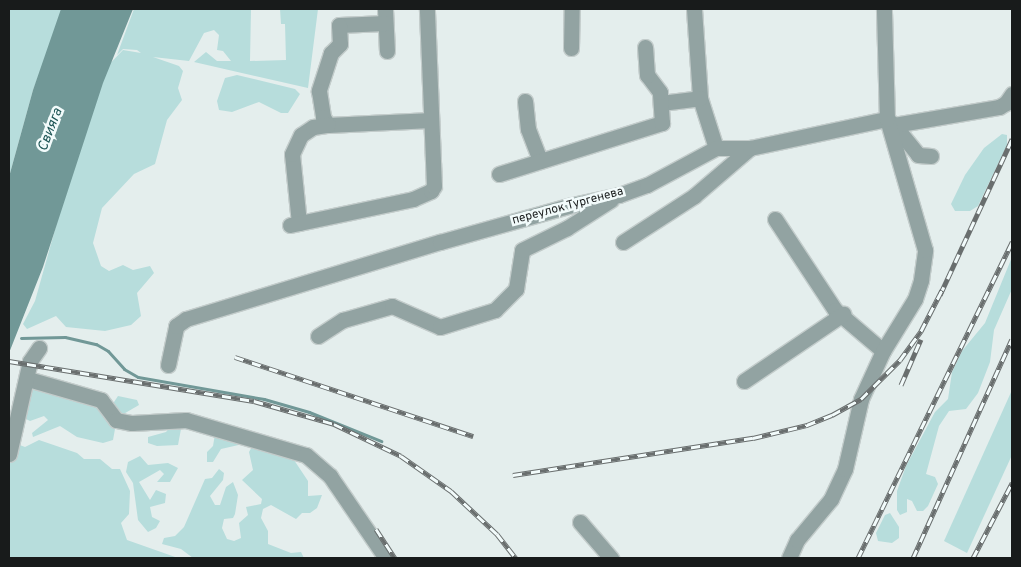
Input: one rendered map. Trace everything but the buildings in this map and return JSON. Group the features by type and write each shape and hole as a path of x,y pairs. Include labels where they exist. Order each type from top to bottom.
{"street":[{"path":"427,9 434,186 431,191 413,199 294,224 292,154 301,135 313,127 328,125 431,120"},
{"path":"571,48 572,9"},
{"path":"694,9 700,98 716,148"},
{"path":"789,558 798,540 831,498 845,469 861,399 883,351 915,299 925,250 891,122 884,9"},
{"path":"328,125 319,105 319,92 331,53 340,44 339,25 385,16 387,51"},
{"path":"499,174 662,123 660,92 647,75 645,47"},
{"name":"переулок Тургенева","path":"168,365 176,326 186,319 572,204 619,195 647,185 716,148 750,148 891,122 999,106 1006,103 1012,94"},
{"path":"661,104 700,98"},
{"path":"525,101 528,129 540,161"},
{"path":"891,122 918,155 931,156"},
{"path":"623,242 694,196 750,148"},
{"path":"318,336 343,320 392,306 440,327 495,310 516,289 522,250 567,228 619,195"},
{"path":"775,219 835,310 843,314 883,351"},
{"path":"744,381 843,314"},
{"path":"9,454 28,379 30,361 39,348"},
{"path":"28,379 101,400 116,420 132,423 186,420 306,455 330,476 386,558"},
{"path":"580,522 611,558"}],"shaded area":[{"path":"9,9 65,9 33,90 9,177"},
{"path":"134,9 251,9 250,61 286,60 285,24 281,24 280,9 318,9 308,88 194,62 206,52 217,61 231,61 223,51 217,50 219,35 214,30 204,33 189,61 153,57 179,66 183,71 178,88 182,100 167,120 155,164 134,174 102,208 93,243 101,266 109,271 123,265 133,270 150,266 154,273 137,293 141,316 131,325 105,331 66,327 56,316 27,329 23,324 35,301 98,76 123,50 141,53 137,50 123,49 117,55"},
{"path":"237,75 295,89 300,94 288,113 281,113 259,102 232,112 219,110 217,101 225,78"},
{"path":"1002,134 1007,135 1007,145 978,206 970,211 955,211 951,204 965,175 984,148"},
{"path":"1012,257 1012,289 994,330 990,362 978,393 966,409 949,411 939,426 926,474 935,477 938,484 928,506 923,511 917,511 912,501 907,499 907,512 900,515 897,510 897,491 906,466 935,412 948,399 952,372 962,351 985,323"},
{"path":"34,383 104,408 115,429 113,440 103,443 77,437 60,426 33,437 32,433 48,420 44,416 30,421 24,418 26,393"},
{"path":"1012,390 1012,455 967,553 944,541"},
{"path":"118,396 137,400 139,405 120,416 112,405"},
{"path":"171,426 181,429 178,445 157,446 148,443 148,437 166,432"},
{"path":"215,434 243,444 221,449 213,462 207,462 207,452 213,446"},
{"path":"39,440 77,453 84,459 100,459 112,469 120,469 130,491 129,514 121,523 127,540 178,558 9,558 9,462 17,444 25,447"},
{"path":"253,445 292,457 308,481 308,496 322,495 317,508 310,513 302,513 296,519 271,505 263,509 261,518 268,531 268,544 291,553 301,552 304,558 193,558 181,549 162,544 164,538 175,536 184,527 205,479 212,478 219,469 224,473 223,480 210,496 215,505 220,505 226,487 233,482 238,495 235,514 233,518 224,519 222,528 227,539 234,541 241,538 239,523 248,515 246,507 261,504 262,499 242,480 253,470 249,452"},
{"path":"140,456 148,465 168,463 178,468 170,482 157,482 164,474 160,470 139,482 150,500 156,490 166,494 165,503 150,507 152,517 160,521 156,528 148,532 138,520 133,483 126,472 128,462"},
{"path":"890,513 899,527 899,538 892,543 878,541 876,533 885,515"}],"water":[{"name":"Свияга","path":"61,9 133,9 103,83 43,267 9,353 9,177 33,90"}],"waterway":[{"path":"21,338 65,337 96,344 108,351 124,369 138,377 264,399 309,412 381,441"}],"railway":[{"path":"940,295 1012,139"},
{"path":"858,558 1012,242"},
{"path":"513,475 753,438 807,425 832,415 861,399 900,360 921,331 942,290"},
{"path":"901,385 921,339"},
{"path":"913,558 1012,339"},
{"path":"235,357 473,436"},
{"path":"9,361 254,401 334,424 401,456 451,491 497,534 516,558"},
{"path":"973,558 1012,483"},
{"path":"376,529 395,558"}]}
